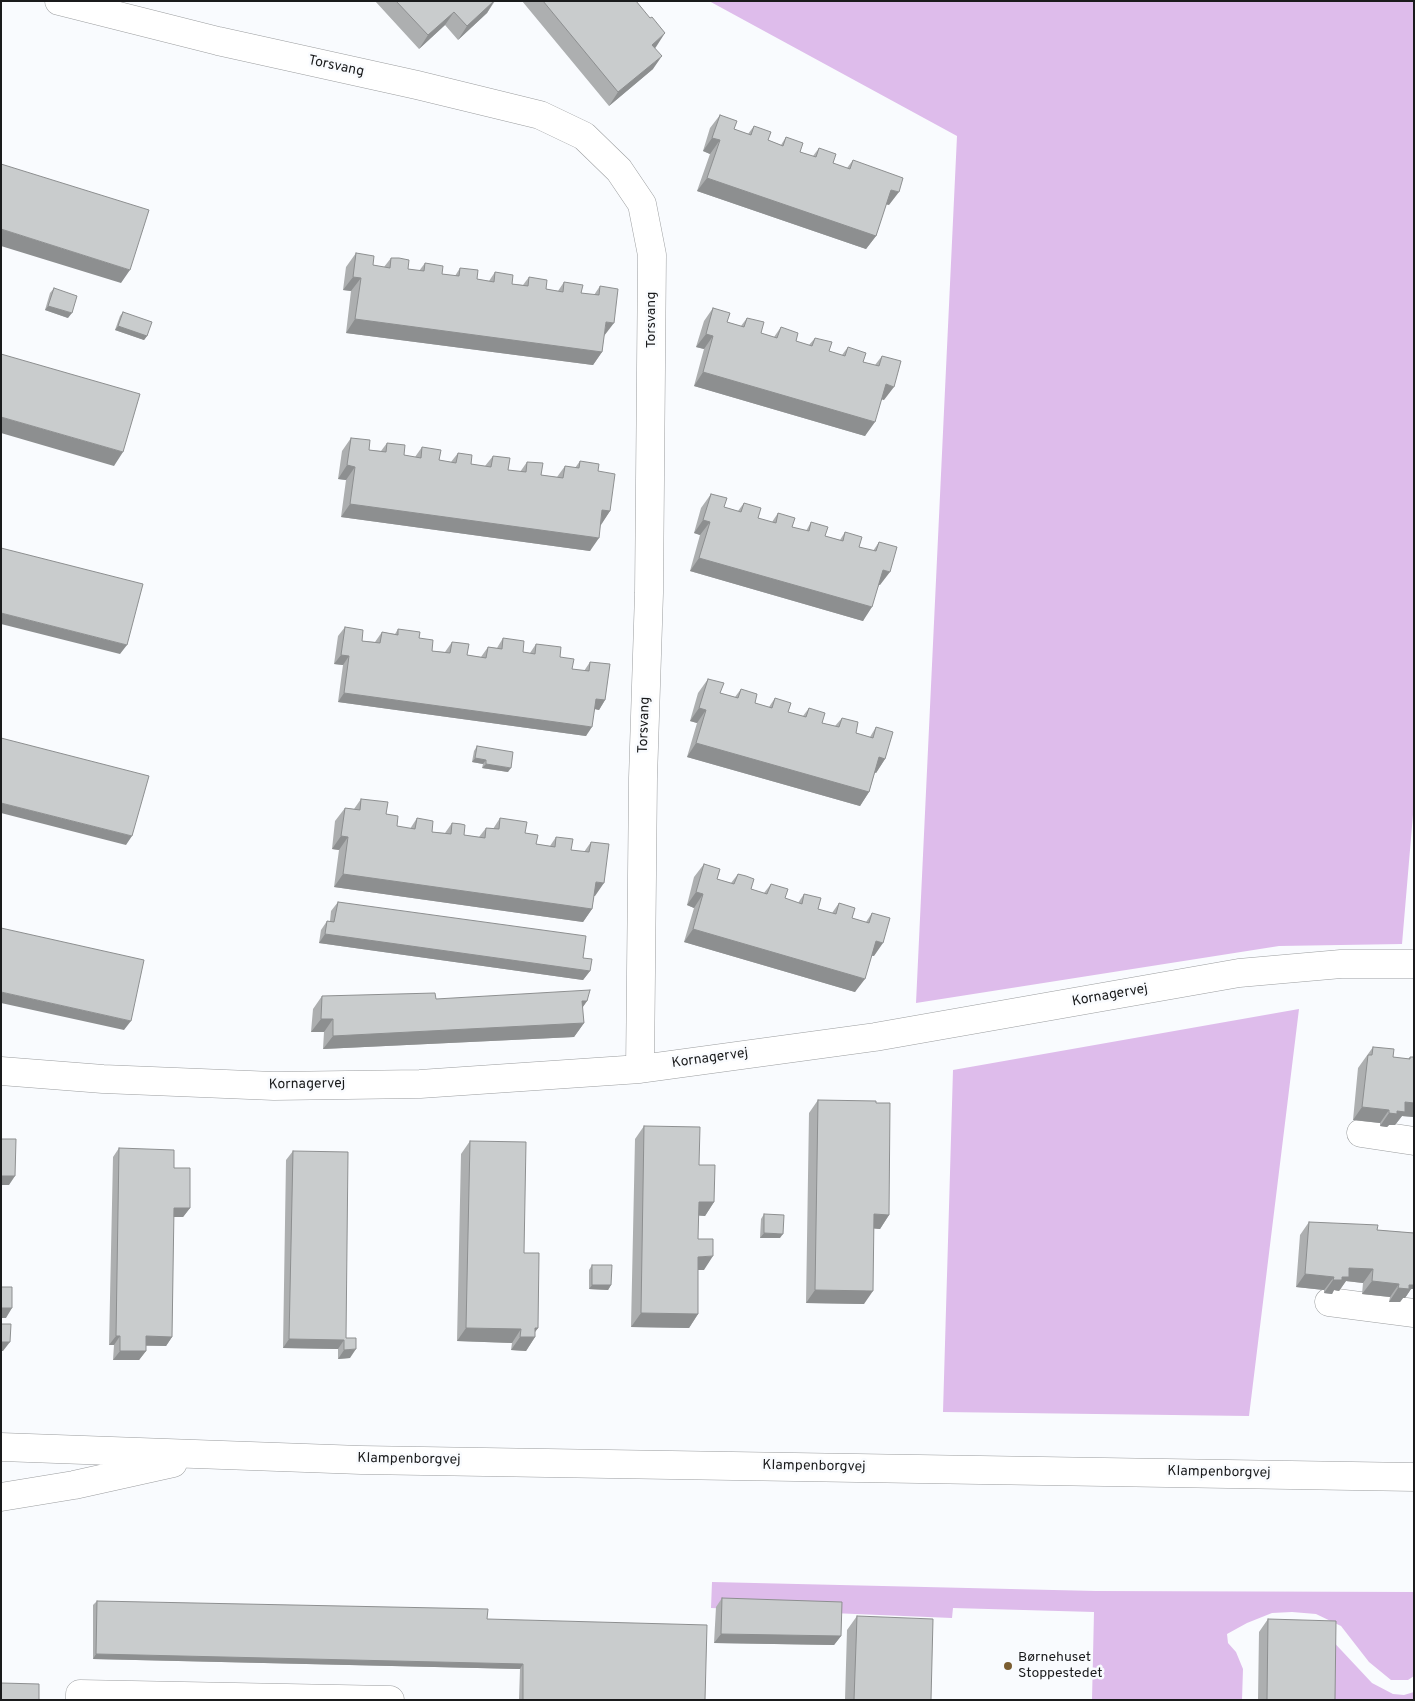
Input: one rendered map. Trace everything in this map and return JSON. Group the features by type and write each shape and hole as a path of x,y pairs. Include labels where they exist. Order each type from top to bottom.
{"street":[{"name":"Torsvang","path":"59,1 218,41 417,85 540,115 584,136 619,170 642,204 652,255 649,584 643,778 640,1069"},
{"name":"Kornagervej","path":"1,1071 111,1079 274,1086 420,1084 640,1069 875,1037 1239,973 1341,964 1414,964"},
{"path":"1360,1133 1414,1141"},
{"path":"1329,1302 1414,1313"},
{"name":"Klampenborgvej","path":"1,1446 381,1460 1414,1477"},
{"name":"Klampenborgvej","path":"1,1497 74,1485 214,1455"},
{"path":"80,1700 80,1694 390,1700"}],"shaded area":[{"path":"709,1 1414,1 1414,803 1402,944 1279,946 916,1003 957,136"},
{"path":"1299,1009 1249,1416 943,1412 953,1070"},
{"path":"712,1582 1096,1591 1414,1592 1414,1676 1408,1680 1391,1680 1369,1662 1341,1626 1316,1614 1272,1613 1247,1623 1227,1634 1228,1643 1236,1652 1243,1669 1242,1700 1092,1700 1094,1612 953,1608 952,1618 711,1608"},
{"path":"1327,1635 1372,1683 1393,1694 1404,1695 1414,1692 1414,1700 1326,1700"}],"building":[{"path":"396,1 494,1 467,26 454,12 428,35"},
{"path":"543,1 636,1 665,33 652,45 662,56 618,92"},
{"path":"720,115 737,121 734,129 751,135 754,126 771,132 768,140 783,146 786,137 803,143 800,152 816,157 819,148 836,154 833,163 850,169 853,160 903,178 899,192 891,190 876,236 707,178 720,140 712,138"},
{"path":"1,164 149,210 130,270 1,229"},
{"path":"356,253 374,256 373,265 390,268 391,258 399,258 409,260 408,269 424,271 425,263 443,266 442,274 459,276 460,268 478,270 477,279 494,282 495,272 513,275 512,284 528,286 529,277 547,280 546,289 563,292 564,282 583,285 581,293 599,295 600,286 618,289 614,323 606,322 602,352 355,319 361,278 353,277"},
{"path":"54,288 77,296 72,313 48,306"},
{"path":"713,308 730,313 727,322 744,327 747,318 764,322 761,333 777,338 781,327 798,333 796,341 812,346 815,338 832,342 829,351 845,356 848,347 866,353 863,362 879,366 882,356 901,361 894,387 886,384 875,422 703,372 713,336 706,334"},
{"path":"123,312 152,322 147,336 118,326"},
{"path":"1,354 140,394 123,452 1,417"},
{"path":"351,438 370,440 369,450 386,452 387,443 405,445 404,455 421,458 422,447 441,450 439,460 456,463 458,453 472,455 471,464 491,467 493,456 510,458 508,470 526,472 527,462 543,463 541,475 563,478 565,466 579,468 580,461 599,464 598,471 615,474 610,511 602,510 599,538 350,504 355,467 347,465"},
{"path":"711,494 727,498 724,507 741,512 744,503 761,508 758,518 776,523 778,513 795,518 792,527 809,531 811,522 828,527 825,536 843,541 845,532 862,537 859,547 876,551 879,542 897,547 890,572 883,570 872,607 699,558 710,522 703,520"},
{"path":"1,548 143,584 127,645 1,613"},
{"path":"345,627 363,630 362,641 380,643 382,632 398,635 398,629 420,632 419,638 433,640 432,651 450,653 452,642 469,644 467,655 486,658 488,647 502,649 503,638 524,641 523,652 535,654 536,644 561,647 560,657 574,659 572,669 589,671 590,662 610,664 605,700 596,699 592,727 344,693 349,656 341,655"},
{"path":"708,679 724,683 720,693 738,698 741,689 757,694 755,703 772,708 775,698 791,703 788,712 806,717 809,708 825,713 822,723 839,727 842,718 858,722 856,733 873,738 876,727 893,732 885,759 879,757 869,792 696,743 706,710 699,708"},
{"path":"1,738 149,776 132,836 1,803"},
{"path":"477,746 513,752 511,768 486,764 486,760 475,758"},
{"path":"361,799 388,802 386,814 398,816 397,826 415,829 417,818 433,821 432,832 451,834 452,823 461,824 465,825 464,835 485,838 486,828 499,829 500,818 527,822 525,833 538,835 536,844 555,847 556,837 573,839 571,850 589,852 591,842 609,844 604,883 596,882 592,909 343,874 348,837 341,836 345,808 360,810"},
{"path":"704,864 720,869 717,879 734,884 738,874 754,879 751,889 767,894 771,884 788,889 785,898 802,904 804,894 821,898 818,909 836,914 839,903 855,908 852,918 869,923 872,913 890,918 883,943 876,941 865,979 693,929 703,894 696,892"},
{"path":"338,902 586,936 583,958 592,959 590,971 325,934 327,921 334,922"},
{"path":"1,928 144,960 131,1021 1,992"},
{"path":"590,990 587,1001 582,1001 584,1023 333,1036 333,1019 321,1019 322,996 435,993 436,999"},
{"path":"1373,1047 1394,1049 1393,1057 1410,1059 1410,1057 1414,1057 1414,1103 1405,1102 1405,1112 1397,1111 1397,1114 1389,1113 1389,1110 1362,1107 1368,1055 1372,1055"},
{"path":"818,1100 890,1103 889,1215 874,1214 873,1291 815,1290"},
{"path":"644,1126 700,1127 699,1165 715,1165 714,1202 699,1202 698,1239 713,1239 713,1256 698,1257 698,1314 641,1313"},
{"path":"1,1139 16,1139 15,1176 2,1176 1,1197"},
{"path":"470,1141 526,1142 524,1253 539,1253 538,1328 535,1328 535,1337 520,1337 521,1329 466,1328"},
{"path":"119,1148 174,1150 174,1168 190,1168 190,1208 174,1208 172,1337 146,1336 146,1351 120,1351 120,1336 116,1336"},
{"path":"293,1151 348,1152 346,1338 356,1338 356,1349 344,1350 344,1340 289,1339"},
{"path":"764,1214 784,1215 783,1234 764,1233"},
{"path":"1309,1222 1378,1225 1377,1230 1414,1233 1414,1285 1409,1285 1409,1289 1398,1288 1399,1284 1372,1281 1373,1269 1349,1268 1349,1277 1342,1277 1342,1280 1333,1280 1334,1277 1305,1274"},
{"path":"592,1265 612,1265 611,1285 592,1285"},
{"path":"1,1287 12,1287 12,1308 1,1308"},
{"path":"1,1324 11,1324 10,1342 1,1342"},
{"path":"722,1598 842,1602 841,1636 721,1634"},
{"path":"97,1601 488,1609 487,1619 707,1625 705,1700 523,1700 523,1664 96,1654"},
{"path":"857,1616 933,1619 931,1700 854,1700"},
{"path":"1268,1619 1336,1621 1335,1700 1267,1700"},
{"path":"1,1683 39,1684 39,1700 1,1700"}],"place":[{"name":"Børnehuset Stoppestedet","path":"1008,1666"}]}
